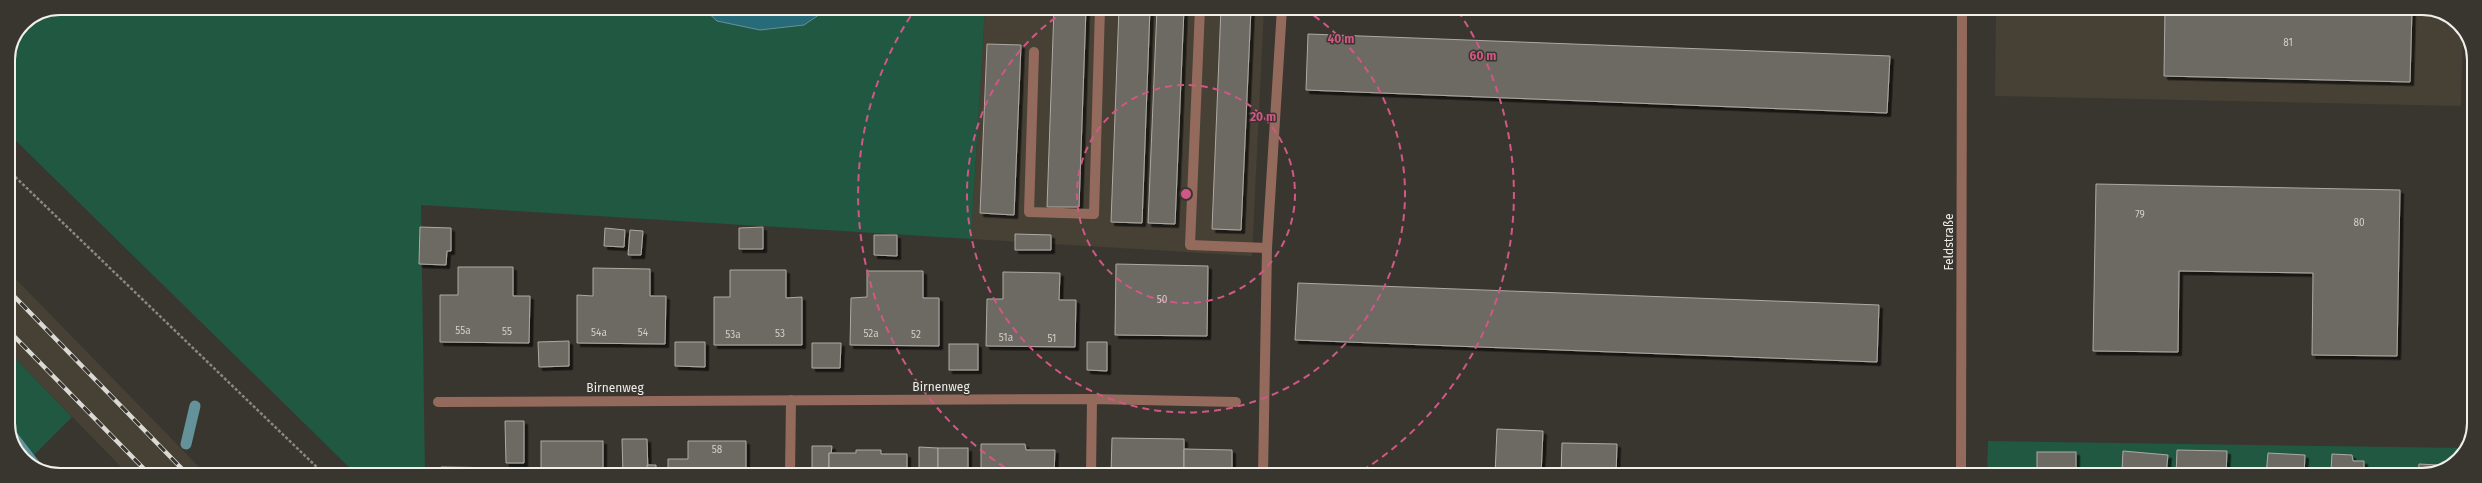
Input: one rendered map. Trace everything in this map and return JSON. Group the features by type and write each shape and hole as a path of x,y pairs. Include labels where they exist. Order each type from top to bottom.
{"street":[{"path":"1034,52 1029,212 1094,214 1100,15"},
{"path":"1200,15 1190,245 1267,248"},
{"path":"1264,468 1267,248 1282,15"},
{"name":"Feldstraße","path":"1961,468 1962,15"},
{"path":"1091,468 1092,399"},
{"name":"Birnenweg","path":"438,402 1092,399 1236,402"},
{"path":"790,468 791,400"}],"path":[{"path":"15,177 318,468"}],"shaded area":[{"path":"985,15 1264,15 1252,256 971,239"},
{"path":"1996,15 2422,15 2436,17 2449,24 2456,30 2463,41 2461,106 1995,96"},
{"path":"15,278 200,468 122,468 15,358"}],"green space":[{"path":"60,15 985,15 971,239 421,205 425,468 350,468 15,140 16,51 18,43 28,28 43,18"},
{"path":"15,358 72,417 31,458 26,453 18,440 15,426"},
{"path":"1988,441 2459,448 2449,459 2436,466 2428,468 1987,468"}],"water":[{"path":"711,15 819,15 804,25 760,30 717,21"}],"building":[{"path":"1054,15 1086,15 1079,207 1047,207"},
{"path":"1119,15 1150,15 1142,223 1111,222"},
{"path":"1157,15 1184,15 1175,224 1148,223"},
{"path":"1221,15 1251,15 1241,230 1212,229"},
{"path":"2165,15 2412,15 2410,82 2164,76"},
{"path":"1308,34 1890,56 1887,113 1306,90"},
{"path":"987,44 1021,45 1014,215 980,213"},
{"path":"2096,184 2400,190 2397,356 2312,355 2313,273 2179,271 2178,352 2093,351"},
{"path":"420,227 451,228 451,251 447,251 446,265 419,264"},
{"path":"763,227 763,249 739,249 739,228"},
{"path":"605,228 625,230 624,247 604,246"},
{"path":"630,230 643,231 641,255 628,255"},
{"path":"1015,234 1051,235 1051,250 1015,250"},
{"path":"874,235 897,235 897,256 874,255"},
{"path":"1116,264 1208,266 1207,336 1115,335"},
{"path":"458,267 513,267 513,296 530,296 529,343 440,342 440,295 458,295"},
{"path":"593,268 650,269 650,296 666,296 665,344 577,343 577,295 593,296"},
{"path":"730,270 786,270 786,298 802,297 802,345 714,345 714,297 730,297"},
{"path":"867,271 923,271 923,298 939,298 939,346 850,345 851,298 867,297"},
{"path":"1003,272 1060,273 1059,300 1076,300 1075,347 986,346 987,299 1003,299"},
{"path":"1298,283 1879,305 1877,362 1295,340"},
{"path":"569,341 569,366 539,367 538,342"},
{"path":"675,342 705,342 705,367 675,366"},
{"path":"1087,342 1107,342 1107,371 1087,370"},
{"path":"812,343 841,343 840,368 812,368"},
{"path":"949,344 978,344 978,370 949,370"},
{"path":"505,421 524,421 524,463 506,463"},
{"path":"1497,429 1543,431 1541,468 1495,468"},
{"path":"1112,438 1184,439 1184,468 1111,468"},
{"path":"622,439 647,439 648,468 623,468"},
{"path":"541,441 603,441 603,468 541,468"},
{"path":"688,441 746,441 746,468 668,468 668,459 688,459"},
{"path":"1562,443 1617,444 1616,468 1561,468"},
{"path":"981,444 1025,444 1026,450 1055,450 1054,468 981,468"},
{"path":"812,446 832,446 831,454 829,453 829,468 812,468"},
{"path":"919,447 938,448 938,468 919,468"},
{"path":"938,448 968,448 968,468 938,468"},
{"path":"1184,449 1232,450 1232,468 1184,468"},
{"path":"856,450 881,450 881,454 907,454 907,468 829,468 829,453 856,453"},
{"path":"2177,450 2227,451 2226,468 2176,468"},
{"path":"2123,451 2168,455 2167,468 2122,468"},
{"path":"2037,452 2076,452 2076,468 2037,468"},
{"path":"2268,453 2305,455 2304,468 2267,468"},
{"path":"2332,454 2352,455 2353,461 2364,461 2364,468 2331,468"},
{"path":"2419,464 2438,465 2428,468 2419,468"},
{"path":"647,465 656,465 656,468 647,468"},
{"path":"441,467 510,468 441,468"}],"waterway":[{"path":"186,444 195,406"}],"railway":[{"path":"15,297 181,468"},
{"path":"15,337 143,468"}]}
